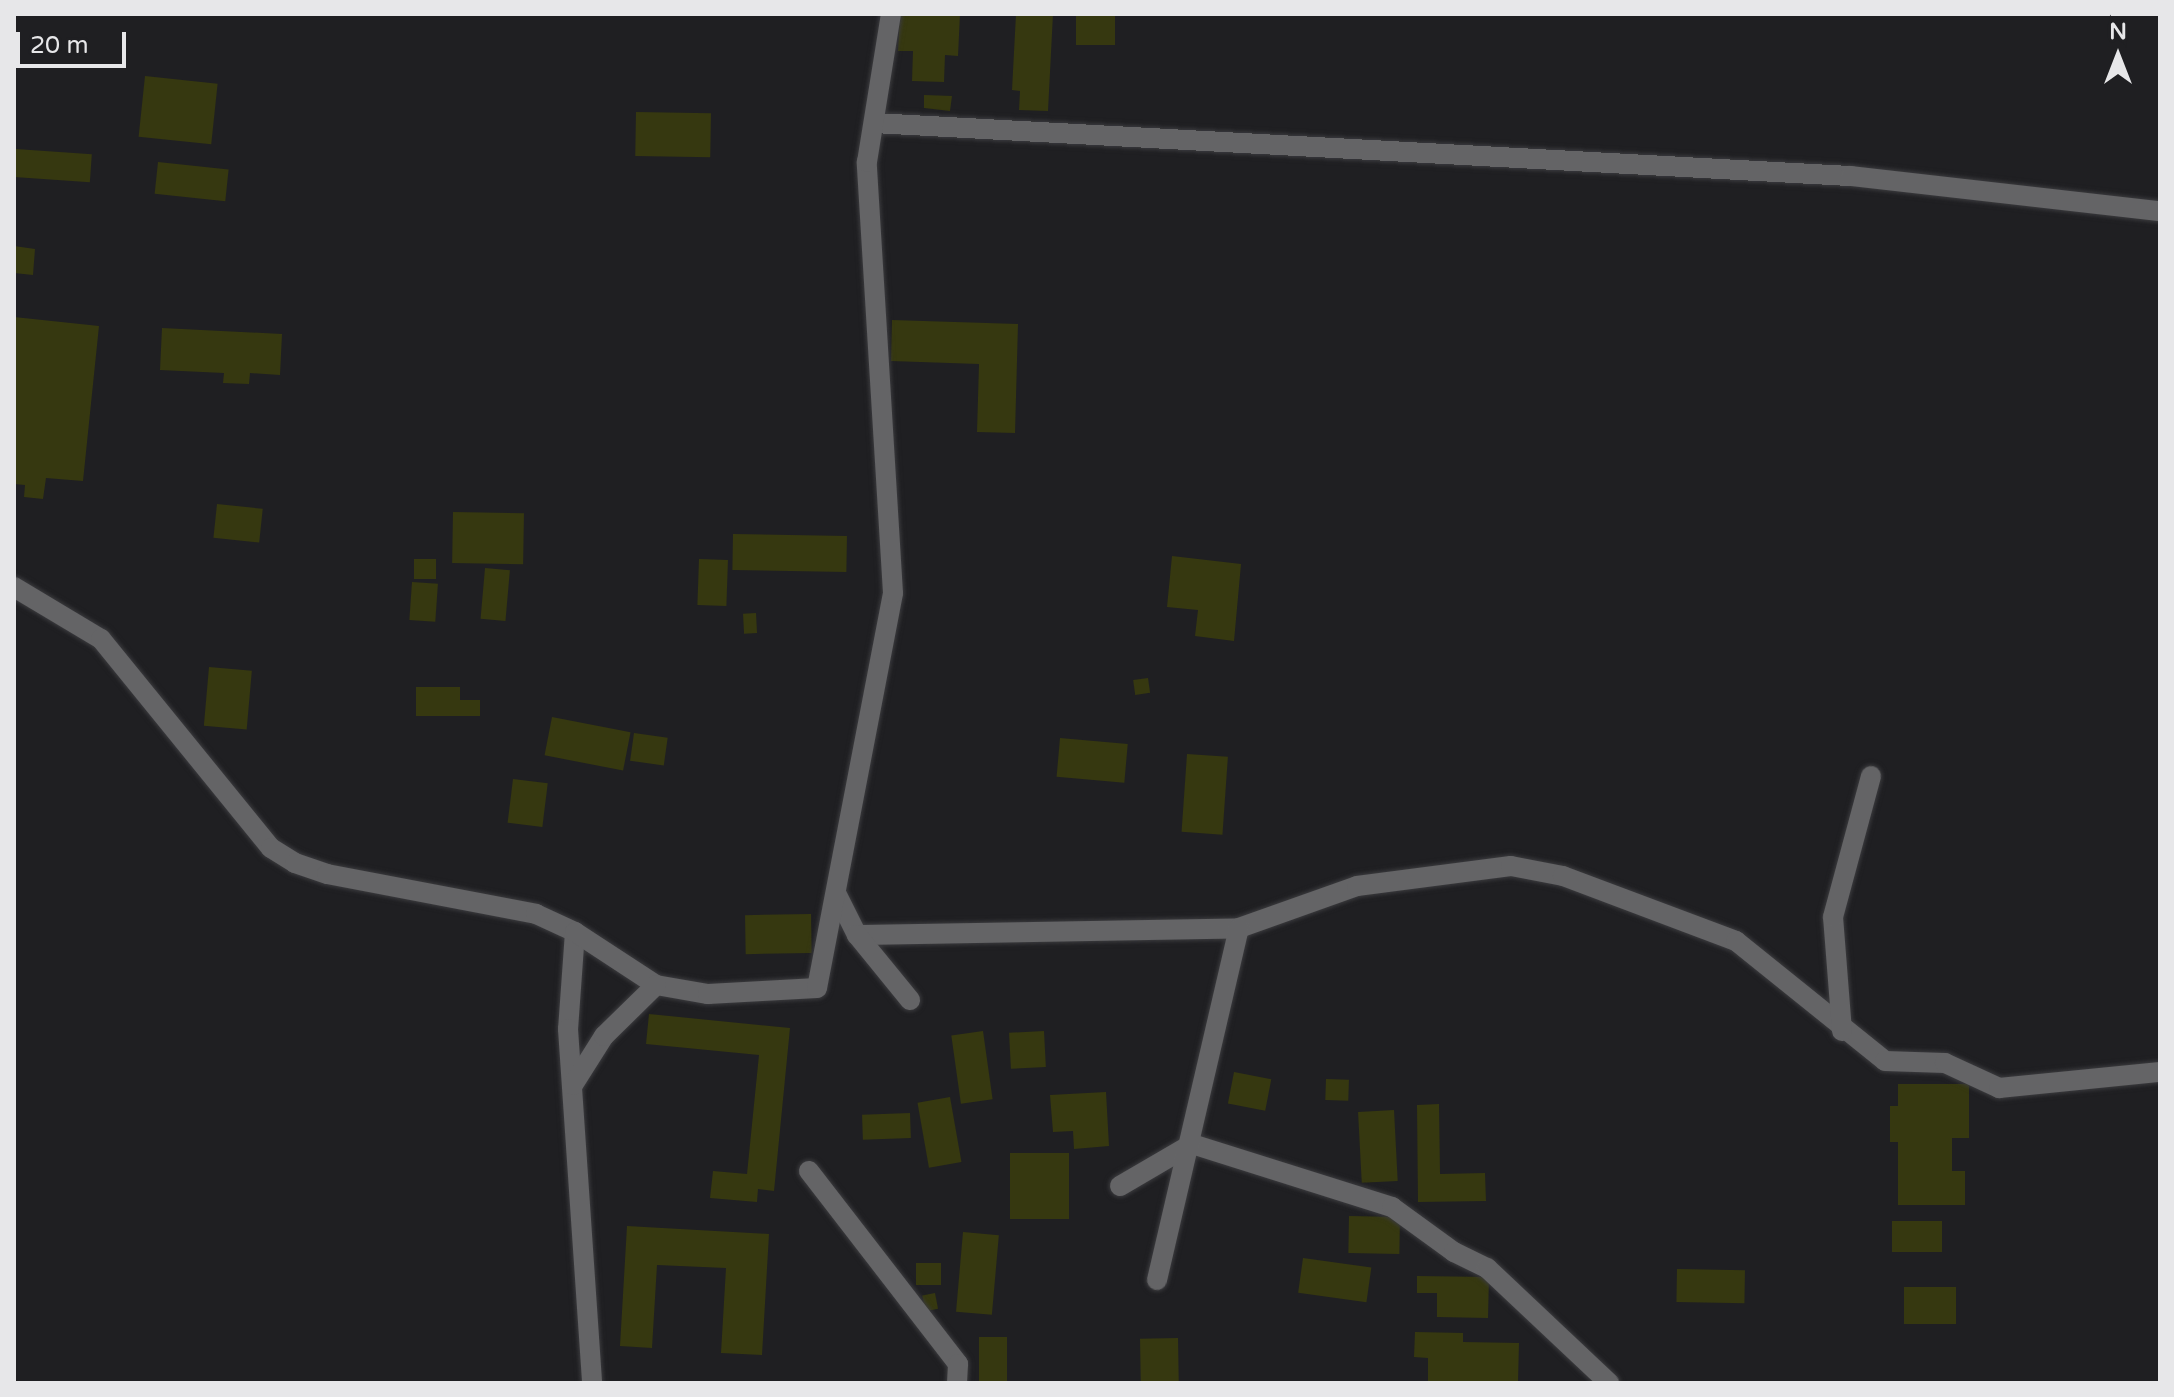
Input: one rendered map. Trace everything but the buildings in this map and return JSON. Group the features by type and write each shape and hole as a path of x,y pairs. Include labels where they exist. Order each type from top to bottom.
{"street":[{"path":"14,587 101,639 271,848 295,863 327,874 536,914 575,932 656,985 708,994 817,988 893,593 867,162 891,14"},
{"path":"874,123 1851,176 2160,211"},
{"path":"1842,1031 1833,917 1871,776"},
{"path":"857,935 1239,928 1357,886 1511,866 1563,876 1736,941 1842,1031 1885,1061 1945,1063 1999,1088 2160,1072"},
{"path":"837,895 857,935 910,1000"},
{"path":"1157,1280 1192,1144 1239,928"},
{"path":"575,932 568,1029 592,1383"},
{"path":"573,1085 604,1036 656,985"},
{"path":"1120,1186 1192,1144 1392,1207 1454,1252 1487,1268 1609,1383"},
{"path":"809,1171 958,1364 957,1383"}]}
